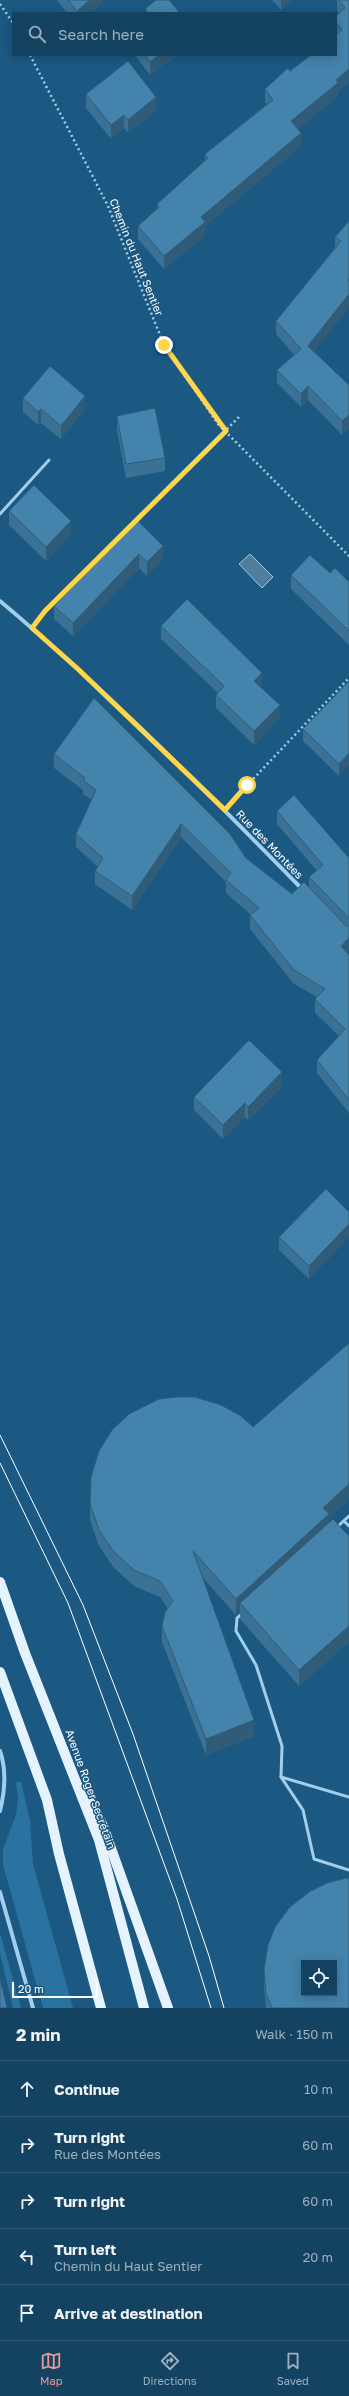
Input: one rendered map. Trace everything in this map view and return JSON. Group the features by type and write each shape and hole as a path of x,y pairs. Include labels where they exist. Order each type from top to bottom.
{"main road":[{"name":"Avenue Roger Secrétain","path":"0,1582 25,1653 99,1840 144,2008"},
{"path":"0,1672 47,1800 59,1854 99,2005"},
{"path":"66,1756 103,1826 168,2008"}],"street":[{"name":"Rue des Montées","path":"0,601 78,669 225,810 307,895"},
{"path":"0,1751 5,1772 5,1792 0,1811"},
{"path":"0,1892 33,2008"}],"lane":[{"path":"0,514 49,460"},
{"path":"333,1531 349,1516"},
{"path":"344,1521 349,1526"},
{"path":"248,1608 237,1618 236,1631 256,1665 282,1746 281,1777 303,1810 314,1859 349,1870"},
{"path":"281,1777 349,1797"}],"path":[{"path":"0,4 12,22"},
{"name":"Chemin du Haut Sentier","path":"31,56 108,206 164,345 226,431 349,556"},
{"path":"133,523 241,415"},
{"path":"32,628 45,611 122,534"},
{"path":"225,810 349,678"}],"shaded area":[{"path":"250,554 273,577 262,588 239,564"},
{"path":"16,1782 21,1782 30,1821 33,1864 73,2008 43,2008 3,1865 3,1849 16,1815 18,1799"},
{"path":"0,1933 21,2008 13,2008 0,1953"}],"building":[{"path":"68,0 90,0 77,11"},
{"path":"156,0 169,0 179,12 147,12 145,9"},
{"path":"339,0 349,0 349,69 336,80 338,83 291,121 301,133 201,217 205,222 164,256 138,226 159,207 157,204 208,158 205,154 273,100 265,89 288,68 290,71 310,56 337,56 337,34 342,30 337,23 337,15 345,8"},
{"path":"146,56 158,56 150,62"},
{"path":"128,61 156,97 128,120 124,115 111,125 86,94"},
{"path":"349,221 349,294 308,346 349,385 349,415 342,421 308,386 301,394 277,370 301,349 276,321 341,241 335,237"},
{"path":"50,366 85,396 61,426 41,409 38,412 23,398"},
{"path":"155,408 165,458 126,464 117,416"},
{"path":"34,485 71,521 46,547 9,511"},
{"path":"136,519 163,546 147,562 139,554 73,623 54,606"},
{"path":"310,555 330,573 335,568 349,582 349,631 291,575"},
{"path":"187,599 262,673 254,681 280,705 254,731 216,695 224,686 161,626"},
{"path":"349,681 349,753 339,764 303,729"},
{"path":"94,698 230,834 246,858 292,894 304,882 346,926 349,926 349,938 341,946 349,955 349,1100 317,1060 345,1029 315,999 325,989 294,970 250,915 259,908 226,880 231,873 181,824 132,896 95,871 103,858 76,834 96,790 83,780 85,778 54,754"},
{"path":"294,795 349,858 349,918 309,877 323,865 277,811"},
{"path":"249,1040 282,1072 248,1107 245,1103 223,1125 194,1097"},
{"path":"326,1189 349,1212 349,1224 309,1266 279,1237"},
{"path":"349,1343 349,1484 323,1508 329,1514 236,1599 193,1551 254,1720 206,1739 162,1626 165,1612 173,1601 160,1581 134,1570 114,1552 99,1530 90,1504 91,1477 99,1451 112,1430 129,1414 159,1399 195,1397 221,1405 241,1416 253,1427"},
{"path":"333,1519 349,1536 349,1626 299,1670 240,1603"},
{"path":"349,1878 349,2008 272,2008 266,1994 264,1969 268,1945 275,1927 290,1907 309,1892 327,1883"},
{"path":"0,1978 7,2008 0,2008"}],"tram line":[{"path":"0,1435 83,1605 133,1734 209,1956 224,2008"},
{"path":"0,1463 68,1603 177,1899 211,2008"}],"route":[{"path":"164,345 218,424 226,431 45,611 32,628 78,669 225,810 247,785"}]}
